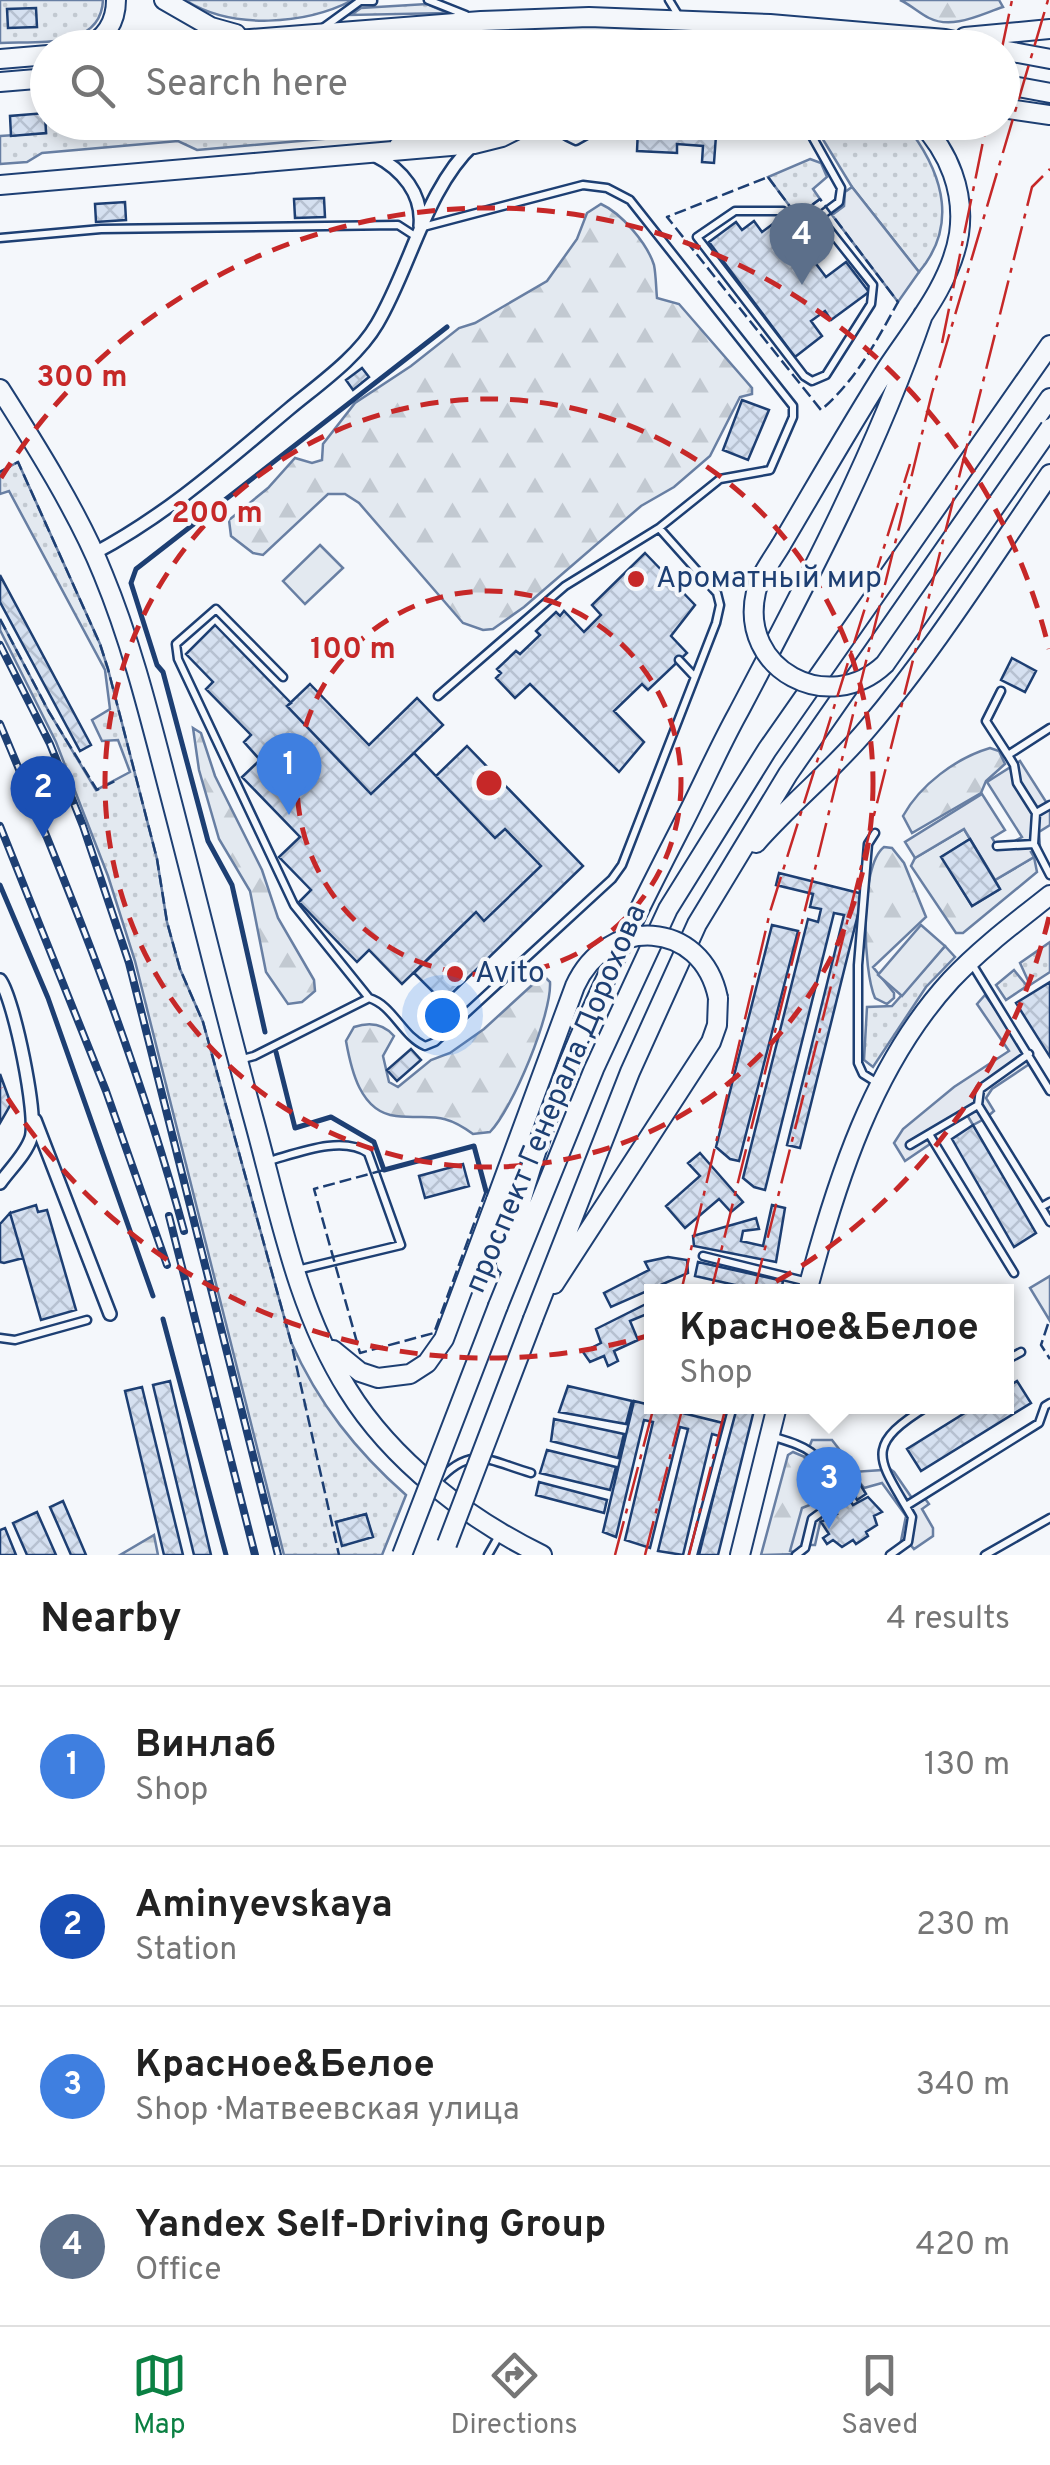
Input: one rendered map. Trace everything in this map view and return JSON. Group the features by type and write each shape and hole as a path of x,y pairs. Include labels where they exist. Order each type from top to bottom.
{"main road":[{"path":"108,30 116,0"},
{"path":"164,0 224,30"},
{"path":"489,21 511,0"},
{"path":"564,0 590,17"},
{"path":"347,30 590,17 819,30"},
{"path":"1020,33 1050,30"},
{"path":"1020,53 1050,59"},
{"path":"0,59 30,56"},
{"path":"0,82 30,80"},
{"path":"1020,87 1050,93"},
{"path":"1020,111 1050,116"},
{"path":"390,150 409,140"},
{"path":"0,184 490,140"},
{"path":"498,1306 530,1170 620,943 834,530 954,251 960,210 952,168 934,140"},
{"path":"924,315 886,370 756,593 755,624 765,650 786,674 808,684 836,688 861,682 886,664 1050,428"},
{"name":"проспект Генерала Дорохова","path":"402,1555 594,1069 668,910 767,750 1050,344"},
{"path":"0,389 93,554 142,691 266,1162 296,1270 324,1348 363,1411 385,1438 435,1485 500,1532 542,1555"},
{"name":"проспект Генерала Дорохова","path":"443,1555 630,1072 671,978 720,884 788,774 1050,398"},
{"path":"720,884 791,803 864,733 900,689 1050,474"},
{"path":"809,1284 856,1136 880,1085 922,1018 970,961 1050,895"},
{"path":"313,1321 343,1362 360,1372 378,1378 410,1374 426,1363 444,1340 575,986 591,960 618,941 634,936 676,940 710,972 719,1014 710,1042 533,1318"},
{"path":"740,1555 775,1414"}],"street":[{"path":"93,554 136,531 190,493 360,346 375,327 446,180 460,157 474,144"},
{"path":"368,152 384,160 415,191 421,213 417,240"},
{"path":"0,980 13,1013 35,1120 110,1314"},
{"path":"0,1183 30,1142 35,1120"}],"lane":[{"path":"319,30 360,0 373,0"},
{"path":"430,0 489,21"},
{"path":"669,0 681,20"},
{"path":"814,140 842,188 839,202 819,217 795,221 783,211 734,212 697,237 804,376 812,381 826,375 874,294 873,285 819,217"},
{"path":"423,227 583,185 620,193 630,200 794,409 775,463 766,471 720,479 659,528 564,586 438,696"},
{"path":"0,238 101,229 398,226 408,229 417,240"},
{"path":"283,678 216,609 176,644 178,659 294,906 369,998 382,1004 420,1045 430,1045 612,879 628,851 720,612 719,599 709,580 659,528"},
{"path":"679,660 694,676"},
{"path":"1001,692 986,721 1014,765 1017,783 1036,813 1034,844 1050,874"},
{"path":"1008,755 1050,728"},
{"path":"1036,813 1050,805"},
{"path":"874,833 868,844 858,966 858,1063 863,1074 880,1085"},
{"path":"997,846 1034,844"},
{"path":"970,961 1050,1090"},
{"path":"238,1060 254,1056 369,998"},
{"path":"1029,1054 980,1089 978,1105 1050,1222"},
{"path":"910,1145 978,1105"},
{"path":"929,1134 1014,1274"},
{"path":"266,1162 343,1144 359,1147 368,1154 401,1245 296,1270"},
{"path":"1042,1208 1050,1202"},
{"path":"703,1256 798,1284"},
{"path":"0,1338 15,1340 86,1320"},
{"path":"1014,1356 1021,1352"},
{"path":"906,1506 1040,1423 1050,1404"},
{"path":"693,1555 731,1414"},
{"path":"890,1555 908,1542 912,1517 882,1470 884,1448 891,1430 916,1414"},
{"path":"770,1435 804,1446 819,1456 834,1484 827,1508 812,1520 807,1552 796,1555"},
{"path":"435,1485 463,1459 495,1462 531,1473"},
{"path":"985,1555 1050,1518"},
{"path":"488,1555 500,1532"}],"green space":[{"path":"0,0 103,0 99,16 88,30 30,30 30,42 0,43"},
{"path":"185,0 353,0 313,15 269,21 224,16"},
{"path":"900,0 999,0 1003,7 967,20 948,22 929,18"},
{"path":"427,4 448,13 351,15 361,8"},
{"path":"30,134 30,140 311,140 197,150 178,141 42,153 27,162 0,164 0,136"},
{"path":"823,140 917,140 932,167 942,202 938,237 919,272 852,187"},
{"path":"810,159 821,163 827,177 813,189 820,199 797,216 768,177"},
{"path":"601,204 625,221 646,247 654,265 657,298 679,304 752,388 752,394 740,397 710,456 674,487 641,506 493,629 463,623 359,503 345,494 328,494 263,555 253,553 231,536 229,520 268,488 295,458 312,463 322,460 323,444 355,403 459,328 475,323 547,281 577,239 587,213"},
{"path":"18,462 100,644 157,859 167,922 180,969 203,1022 291,1342 340,1425 406,1495 382,1555 284,1555 135,961 108,876 56,742 0,630 0,619 96,790 130,772 118,740 102,741 92,720 110,709 105,670 9,491 0,494 0,472","holes":["366,1514 372,1537 342,1545 336,1522"]},
{"path":"320,545 343,568 305,604 283,581"},
{"path":"193,728 201,733 215,776 262,870 278,918 314,980 315,991 302,1002 288,1004 266,972 250,891 219,839 199,770"},
{"path":"990,748 999,751 1005,764 986,781 981,793 912,833 903,816 929,783 952,766"},
{"path":"964,829 970,839 942,857 972,906 1000,889 995,880 1034,857 1037,872 963,933 956,933 911,866 915,858"},
{"path":"884,847 892,848 904,863 926,917 873,967 894,993 887,1004 875,998 866,943 870,875"},
{"path":"921,925 945,946 902,996 878,975"},
{"path":"1050,942 1050,972 1030,985 1020,963"},
{"path":"945,946 955,957 926,987 873,1067 864,1060 867,1007 892,1006"},
{"path":"1014,970 1027,986 1006,1000 996,985"},
{"path":"543,975 550,982 549,997 538,1037 520,1082 490,1132 473,1134 444,1119 384,1113 359,1088 346,1041 354,1027 376,1025 394,1036 383,1056 389,1082 398,1087 431,1060 450,1053 484,1029"},
{"path":"1050,1276 1050,1321 1030,1288"},
{"path":"793,1452 812,1460 827,1484 823,1500 815,1505 798,1554 761,1555 788,1455"},
{"path":"154,1535 158,1555 120,1555"}],"shaded area":[{"path":"852,187 919,272 898,302 832,215 844,206 845,192"},
{"path":"1020,761 1050,808 1050,825 1039,832 1040,847 1031,852 1034,857 995,880 964,829 915,858 905,842 982,794 1005,830 992,838 997,846 1022,837 987,782"},
{"path":"985,995 1034,1061 992,1089 986,1098 994,1111 986,1118 973,1125 966,1113 929,1134 933,1142 905,1161 894,1143 903,1129 954,1087 1009,1051 977,1004"},
{"path":"812,1440 832,1440 842,1453 831,1464 840,1480 833,1507 822,1514 815,1545 806,1545 798,1554 790,1551 802,1508 822,1500 827,1485 812,1460 805,1458"},
{"path":"883,1464 894,1472 914,1501 923,1496 929,1504 922,1509 933,1528 933,1536 914,1549 901,1541 906,1516 882,1483 864,1488 852,1472 882,1470"}],"building":[{"path":"36,8 37,27 8,28 7,9"},
{"path":"30,114 30,134 11,136 10,116"},
{"path":"637,140 716,140 714,163 702,162 703,146 677,144 677,153 637,151"},
{"path":"324,198 325,217 295,218 294,199"},
{"path":"125,202 126,220 96,222 95,204"},
{"path":"781,218 826,277 846,262 869,292 831,320 825,311 811,321 822,336 795,357 709,242 736,222 742,230 754,221 762,232"},
{"path":"362,368 369,377 353,390 346,380"},
{"path":"742,400 769,410 748,460 723,450"},
{"path":"645,553 695,605 671,636 687,653 648,690 642,684 614,711 644,742 619,772 530,684 515,698 496,678 501,673 497,669 540,635 536,631 556,612 560,616 564,611 584,632 601,615 592,605"},
{"path":"0,575 91,745 80,751 0,602"},
{"path":"215,625 371,794 414,753 495,838 505,829 541,866 484,921 476,912 402,984 369,950 357,962 299,902 311,890 279,857 300,837 242,777 260,760 244,742 251,735 206,689 213,682 186,654"},
{"path":"1012,658 1036,671 1025,692 1001,680"},
{"path":"310,684 369,745 417,698 443,725 371,794 287,706"},
{"path":"467,746 583,866 443,1002 414,973 476,912 484,921 541,866 505,829 495,838 436,776"},
{"path":"970,839 1000,889 972,906 941,857"},
{"path":"779,873 863,894 800,1148 787,1145 844,915 834,913 765,1190 743,1178 808,919 818,922 821,909 810,907 813,894 776,885"},
{"path":"772,925 798,931 739,1161 716,1147"},
{"path":"1050,982 1050,1057 1016,1003"},
{"path":"411,1049 421,1060 397,1081 387,1070"},
{"path":"0,1074 11,1104 0,1123"},
{"path":"973,1125 1036,1233 1014,1247 952,1139"},
{"path":"700,1153 743,1202 731,1212 719,1199 685,1228 666,1206 700,1176 688,1163"},
{"path":"463,1164 469,1186 425,1198 419,1176"},
{"path":"36,1205 38,1212 47,1210 76,1310 41,1320 10,1213"},
{"path":"772,1205 785,1208 776,1262 694,1246 693,1236 756,1218 759,1229 743,1231 741,1241 763,1246"},
{"path":"10,1213 23,1258 4,1263 0,1262 0,1224"},
{"path":"668,1257 687,1260 688,1273 663,1284 644,1284 644,1292 611,1307 604,1293 649,1270 645,1262"},
{"path":"698,1262 783,1281 730,1284 695,1276"},
{"path":"644,1305 644,1315 630,1321 638,1340 614,1351 618,1361 608,1366 604,1356 590,1362 583,1352 601,1343 596,1329"},
{"path":"170,1381 211,1555 194,1555 153,1385"},
{"path":"1017,1381 1031,1403 1014,1414"},
{"path":"568,1386 632,1401 626,1424 559,1412"},
{"path":"142,1387 183,1555 164,1555 125,1391"},
{"path":"634,1401 644,1403 644,1414 687,1414 723,1423 719,1436 712,1434 683,1555 658,1551 688,1429 680,1427 650,1548 625,1540 653,1422 644,1420 616,1537 603,1532"},
{"path":"734,1414 753,1414 718,1555 699,1555"},
{"path":"963,1414 1013,1414 921,1471 907,1449"},
{"path":"554,1419 624,1434 618,1458 551,1441"},
{"path":"547,1450 616,1467 610,1490 540,1473"},
{"path":"842,1455 866,1494 857,1500 833,1461"},
{"path":"539,1482 607,1500 604,1513 536,1495"},
{"path":"868,1497 882,1512 874,1516 877,1525 866,1532 868,1536 842,1547 833,1540 827,1544 823,1538 829,1534 821,1522 851,1502 853,1505"},
{"path":"63,1501 86,1555 71,1555 50,1507"},
{"path":"37,1512 56,1555 27,1555 13,1523"},
{"path":"366,1514 373,1537 342,1546 336,1522"},
{"path":"5,1528 16,1555 0,1555 0,1530"}],"railway":[{"path":"0,645 50,744 83,826 129,963 278,1555"},
{"path":"0,724 101,975 184,1231"},
{"path":"0,826 106,1091 167,1265"},
{"path":"169,1216 255,1555"}],"fence":[{"path":"768,177 797,216 820,199 898,302 855,373 821,410 667,217 768,177"},
{"path":"0,472 18,462 108,669 157,859 167,922 180,969 203,1022 291,1342 339,1555"},
{"path":"0,619 49,712 97,790 117,780"},
{"path":"384,1170 314,1189 360,1353 434,1333 486,1191"},
{"path":"1048,1324 1041,1345 1050,1359"}],"wall":[{"path":"265,1032 232,885 208,841 163,672 157,665 131,583 136,569 447,327"},
{"path":"0,885 48,998 153,1296"},
{"path":"276,1052 295,1128 331,1117 374,1142 384,1170 474,1146 486,1191"},
{"path":"163,1319 226,1555"}],"power":[{"path":"1006,30 1012,0"},
{"path":"1020,95 1048,0"},
{"path":"942,343 983,140"},
{"path":"713,1284 932,393 1007,140"},
{"path":"756,1284 1032,187 1050,169"},
{"path":"683,1284 770,912 910,464"},
{"path":"615,1555 652,1414"},
{"path":"645,1555 681,1414"},
{"path":"689,1555 724,1414"}],"place":[{"name":"Yandex Self-Driving Group","path":"802,285"},
{"name":"Ароматный мир","path":"636,579"},
{"name":"Винлаб","path":"289,815"},
{"name":"Aminyevskaya","path":"43,838"},
{"name":"Avito","path":"455,974"},
{"name":"Красное&Белое","path":"829,1529"}]}
